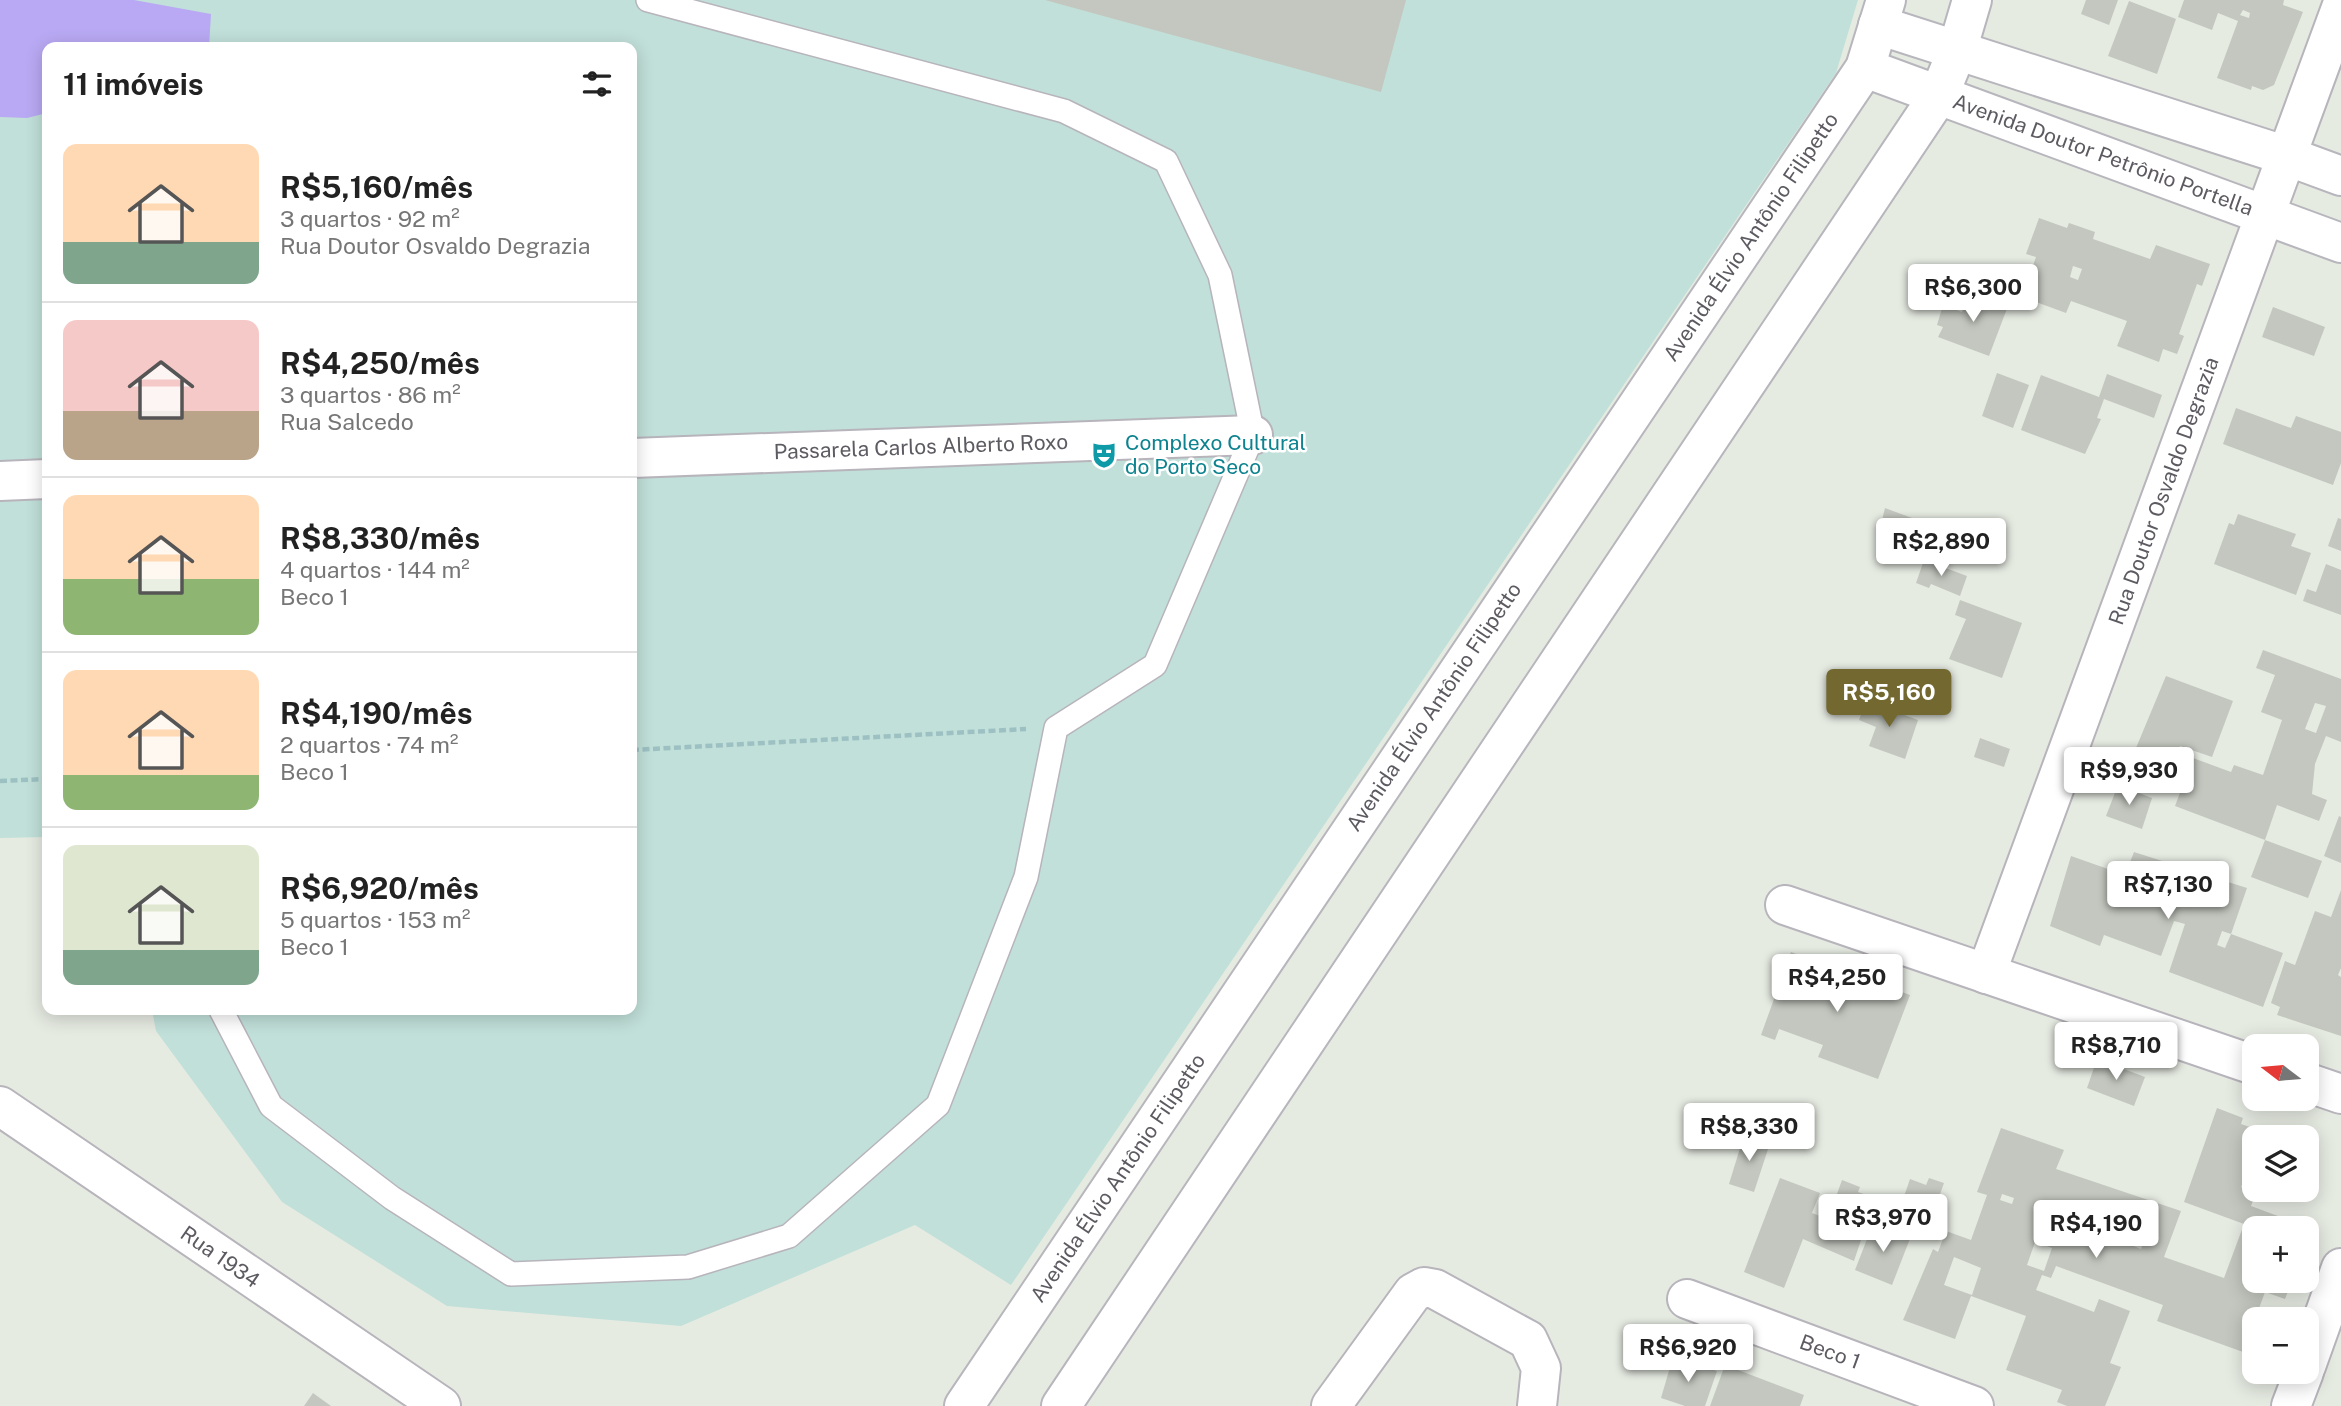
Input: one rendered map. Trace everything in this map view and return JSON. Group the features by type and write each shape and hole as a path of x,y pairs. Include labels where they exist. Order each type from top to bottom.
{"street":[{"path":"1061,1406 1939,95 1957,51 1972,0"},
{"name":"Rua Doutor Osvaldo Degrazia","path":"1986,974 2341,9"},
{"path":"1882,12 1957,51 2287,156 2341,176"},
{"name":"Avenida Élvio Antônio Filipetto","path":"964,1406 1865,68 1882,12"},
{"name":"Avenida Doutor Petrônio Portella","path":"1865,68 2341,243"},
{"name":"Passarela Carlos Alberto Roxo","path":"637,458 1253,435"},
{"path":"0,481 42,480"},
{"path":"1785,905 2242,1061"},
{"path":"2319,1086 2341,1094"},
{"name":"Rua 1934","path":"0,1106 441,1406"},
{"path":"2319,1330 2341,1268"},
{"path":"1331,1406 1413,1293 1424,1287 1435,1289 1528,1340 1541,1368 1537,1406"},
{"name":"Beco 1","path":"1687,1299 1974,1406"},
{"path":"2291,1406 2299,1384"}],"lane":[{"path":"224,1015 271,1106 392,1198 511,1274 688,1267 789,1236 938,1105 1026,877 1056,728 1154,665 1253,435 1220,275 1166,161 1064,111 648,0"}],"path":[{"path":"637,750 1056,728"},
{"path":"0,781 42,779"}],"shaded area":[{"name":"Complexo Cultural do Porto Seco","path":"0,0 1858,0 1836,73 1011,1285 915,1225 681,1326 447,1306 282,1202 156,1031 153,1015 637,1015 637,42 42,42 42,837 0,838"},
{"path":"0,0 134,0 211,14 209,42 42,42 42,114 27,118 0,117"}],"building":[{"path":"1045,0 1406,0 1381,92"},
{"path":"2086,0 2118,0 2109,25 2081,14"},
{"path":"2184,0 2284,0 2283,5 2303,12 2274,85 2263,90 2252,86 2251,90 2217,78 2238,21 2218,13 2212,30 2178,17","holes":["2243,10 2250,13 2249,18 2240,15"]},
{"path":"2129,1 2176,19 2157,74 2108,56"},
{"path":"2039,218 2067,228 2069,223 2095,232 2093,239 2150,259 2156,245 2210,264 2202,286 2197,284 2179,334 2184,336 2177,354 2163,349 2159,362 2117,346 2127,321 2071,301 2066,313 2028,299 2031,288 2026,286 2036,257 2026,254","holes":["2073,266 2082,269 2078,280 2070,277"]},
{"path":"1970,292 2008,306 1989,356 1938,337 1943,327 1937,325 1943,305 1962,312"},
{"path":"2273,307 2325,327 2314,356 2262,337"},
{"path":"1997,373 2029,385 2013,428 1982,416"},
{"path":"2107,374 2162,395 2154,418 2104,399 2097,418 2101,419 2085,454 2021,430 2041,375 2099,397"},
{"path":"2236,408 2291,428 2296,416 2341,432 2341,463 2333,485 2223,444"},
{"path":"1885,508 1958,535 1949,560 1879,532"},
{"path":"2238,514 2296,534 2291,546 2311,553 2296,595 2214,564 2229,523 2234,525"},
{"path":"2338,518 2341,519 2341,551 2328,546"},
{"path":"1924,560 1967,576 1960,596 1931,584 1929,588 1916,583"},
{"path":"2326,564 2341,570 2341,615 2303,601 2307,589 2316,592"},
{"path":"1960,600 2022,623 2002,678 1949,659 1966,619 1955,615"},
{"path":"2263,650 2341,679 2341,742 2326,736 2315,764 2312,794 2327,800 2319,821 2277,805 2265,840 2175,806 2193,758 2231,772 2234,765 2263,775 2282,720 2261,712 2275,675 2256,668","holes":["2315,703 2326,706 2316,733 2305,729"]},
{"path":"2166,676 2233,701 2212,757 2180,746 2170,774 2131,760"},
{"path":"1866,701 1918,720 1905,759 1869,746 1876,727 1859,720"},
{"path":"1980,738 2010,749 2004,767 1974,757"},
{"path":"2118,785 2152,798 2142,829 2106,816"},
{"path":"2339,816 2341,817 2341,863 2324,856"},
{"path":"2265,840 2322,861 2308,898 2251,877"},
{"path":"2134,852 2247,888 2231,934 2283,953 2263,1007 2169,972 2185,924 2174,921 2161,956 2104,935 2100,946 2050,926 2071,856 2125,875","holes":["2222,931 2231,934 2225,948 2217,945"]},
{"path":"2341,890 2341,968 2338,975 2341,977 2341,1036 2277,1015 2280,1007 2271,1003 2285,961 2295,965 2315,911 2331,917"},
{"path":"1791,952 1849,974 1848,977 1872,986 1878,983 1910,995 1878,1079 1818,1057 1823,1045 1779,1029 1775,1040 1761,1035"},
{"path":"2097,1059 2145,1077 2134,1106 2087,1088"},
{"path":"2217,1108 2243,1118 2242,1202 2253,1202 2251,1206 2278,1216 2242,1216 2242,1223 2184,1202"},
{"path":"2001,1128 2064,1150 2056,1169 2181,1211 2164,1257 2224,1278 2242,1229 2242,1293 2265,1293 2260,1307 2242,1307 2242,1352 2157,1321 2163,1305 2056,1266 2051,1278 2042,1275 2036,1290 2094,1312 2099,1299 2130,1311 2110,1363 2121,1367 2105,1406 2067,1406 2057,1402 2062,1390 2006,1370 2026,1316 1971,1296 1955,1339 1903,1320 1933,1249 1938,1252 1946,1231 1971,1240 1987,1195 1977,1192","holes":["2002,1194 2014,1198 2012,1204 2000,1200","2063,1215 2076,1219 2074,1225 2061,1221","2137,1229 2147,1232 2141,1249 2131,1245","2035,1242 2052,1248 2044,1271 2027,1265","1954,1257 1981,1268 1972,1295 1944,1285"]},
{"path":"1744,1135 1770,1143 1754,1192 1729,1184"},
{"path":"1780,1178 1820,1193 1812,1213 1828,1219 1842,1180 1860,1187 1858,1192 1875,1198 1854,1261 1803,1239 1784,1288 1744,1272"},
{"path":"1929,1178 1944,1183 1930,1222 1899,1211 1910,1179 1926,1185"},
{"path":"1881,1223 1911,1236 1892,1285 1855,1270 1869,1234 1876,1237"},
{"path":"2268,1293 2287,1293 2285,1299"},
{"path":"1673,1357 1717,1371 1705,1406 1685,1406 1661,1398"},
{"path":"1725,1365 1804,1395 1800,1406 1710,1406"},
{"path":"313,1393 331,1406 304,1406"}],"place":[{"name":"Complexo Cultural do Porto Seco","path":"1104,455"}]}
